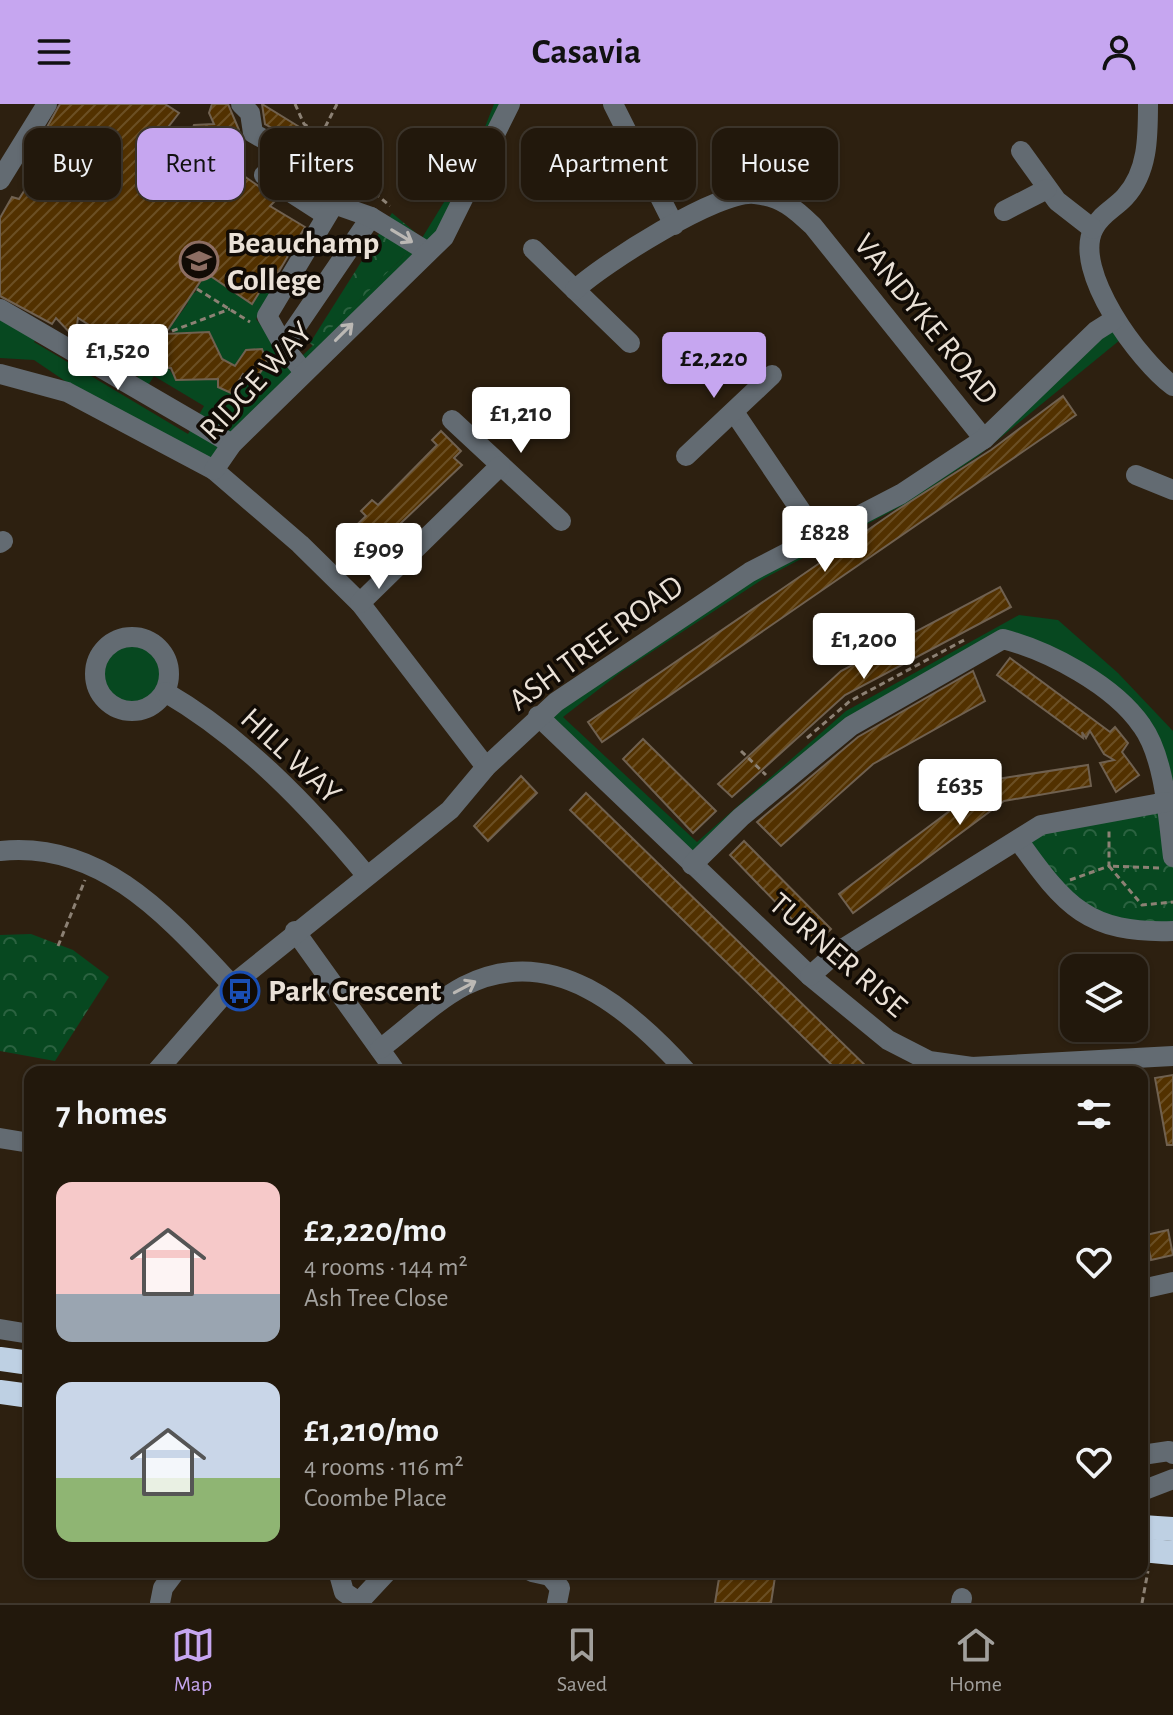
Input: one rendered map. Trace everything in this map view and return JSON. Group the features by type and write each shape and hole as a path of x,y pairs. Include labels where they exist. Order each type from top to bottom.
{"highway":[{"path":"0,1359 24,1362"},
{"path":"0,1392 24,1395"},
{"path":"1148,1527 1173,1529"}],"street":[{"path":"0,180 47,104"},
{"path":"241,104 250,113 253,133 321,173 330,188 330,209 269,310 269,321 283,346 304,372"},
{"name":"RIDGE WAY","path":"214,470 232,444 444,237 510,104"},
{"path":"613,104 674,225"},
{"path":"1148,104 1148,136 1136,182 1093,229 1091,257 1115,319 1144,359 1173,386"},
{"path":"1021,151 1047,189 1068,211 1093,229"},
{"path":"1004,211 1047,189"},
{"name":"VANDYKE ROAD","path":"575,290 595,270 674,225 751,193 787,201 813,226 984,439"},
{"path":"313,200 330,209 371,217 428,252"},
{"path":"283,346 371,217"},
{"path":"533,249 630,343"},
{"path":"0,309 232,444"},
{"name":"ASH TREE ROAD","path":"161,1066 232,985 295,931 450,810 486,767 538,716 614,661 750,572 901,494 984,439 1096,331 1115,319"},
{"path":"0,374 67,392 214,470 300,544 360,603 486,767"},
{"path":"686,456 772,375"},
{"path":"115,415 131,386"},
{"path":"734,412 818,536"},
{"path":"452,420 561,521"},
{"path":"360,603 500,466"},
{"path":"1136,475 1173,490"},
{"path":"692,865 777,787 851,726 1003,639 1032,646 1100,685 1143,726 1166,802 1173,857"},
{"name":"HILL WAY","path":"165,692 243,749 288,788 367,876"},
{"name":"TURNER RISE","path":"538,716 810,976 888,1040 929,1061 965,1066"},
{"path":"810,976 836,953 1041,825 1166,802"},
{"path":"1018,840 1051,887 1101,924 1136,932 1173,931"},
{"path":"0,851 65,855 91,865 143,896 167,915 232,985"},
{"path":"295,931 392,1066"},
{"path":"380,1049 462,987 501,973 543,972 568,977 610,1000 681,1066"},
{"name":"TURNER RISE","path":"1037,1066 1173,1056"},
{"path":"0,1138 24,1142"},
{"path":"1148,1288 1173,1282"},
{"path":"0,1329 24,1333"},
{"path":"1148,1454 1169,1451 1173,1454"},
{"path":"1148,1489 1173,1479"},
{"path":"160,1603 163,1588 170,1578"},
{"path":"340,1578 344,1592 359,1603 377,1578"},
{"path":"552,1578 560,1588 557,1603"}],"path":[{"path":"295,104 304,124 310,128"},
{"path":"325,128 337,104"},
{"path":"382,199 393,209"},
{"path":"197,289 253,324"},
{"path":"172,331 230,309"},
{"path":"801,743 850,701 967,638"},
{"path":"741,751 777,787"},
{"path":"1109,812 1109,866 1142,905 1173,902"},
{"path":"58,946 91,865"},
{"path":"1051,887 1109,866 1173,869"},
{"path":"1142,1603 1155,1552"}],"green space":[{"path":"494,104 509,104 497,128 485,128"},
{"path":"445,200 462,200 444,237 214,470 115,415 34,360 0,358 0,309 39,333 34,342 188,434 204,406 154,376 147,387 135,381 158,347 166,351 162,358 176,380 205,380 213,368 218,372 218,386 230,393 243,374 254,381 247,350 235,366 222,359 208,332 176,334 169,329 188,303 181,299 188,289 195,293 206,273 252,304 270,275 279,280 256,319 290,363 295,363 422,238"},
{"path":"392,213 422,238 313,346 310,343"},
{"path":"1115,319 1120,340 978,456 907,503 763,579 621,672 563,717 697,842 846,711 1019,615 1058,620 1118,673 1173,731 1173,857 1142,726 1100,685 1003,639 851,726 692,865 538,716 614,661 901,494"},
{"path":"132,643 154,652 163,674 154,696 132,705 110,696 101,674 110,652"},
{"path":"1166,802 1173,857 1173,931 1101,924 1018,841"},
{"path":"31,934 73,950 109,977 55,1061 0,1051 0,935"}],"building":[{"path":"60,104 165,104 179,113 167,128 137,128 137,200 244,200 244,176 260,187 260,200 276,200 270,206 305,227 275,278 270,275 252,304 206,273 165,334 209,332 222,359 235,366 246,350 262,349 267,363 254,381 243,374 231,393 218,387 218,379 176,380 171,368 166,368 158,347 139,375 105,355 114,341 78,318 75,338 56,318 52,324 0,296 0,218 12,197 19,199 24,191 24,200 121,200 121,128 46,128"},
{"path":"212,104 228,104 238,128 193,128 194,125 214,124 209,113"},
{"path":"262,104 301,128 272,128 265,124"},
{"path":"1063,396 1076,415 602,742 588,722 894,512 991,450"},
{"path":"441,431 461,451 454,458 462,465 362,560 342,539 366,516 361,511 372,500 378,505 437,445 432,440"},
{"path":"1000,587 1011,607 845,695 732,797 718,784 841,671"},
{"path":"1010,658 1110,732 1115,727 1128,743 1122,752 1139,775 1116,792 1100,763 1114,760 1104,754 1090,731 1086,738 1082,732 1083,738 997,675"},
{"path":"973,671 985,701 873,764 781,846 757,822 858,737"},
{"path":"643,739 716,811 693,833 623,759"},
{"path":"1088,765 1091,786 1004,801 853,913 839,894 991,780"},
{"path":"521,776 537,793 488,841 474,826"},
{"path":"586,793 866,1066 833,1066 570,810"},
{"path":"744,841 831,929 816,944 730,855"},
{"path":"1173,1075 1173,1145 1167,1145 1155,1078"},
{"path":"1168,1230 1173,1255 1151,1260 1148,1235"},
{"path":"719,1578 775,1578 771,1603 715,1603"}],"place":[{"name":"Beauchamp College","path":"199,261"},
{"name":"Park Crescent","path":"240,991"}]}
